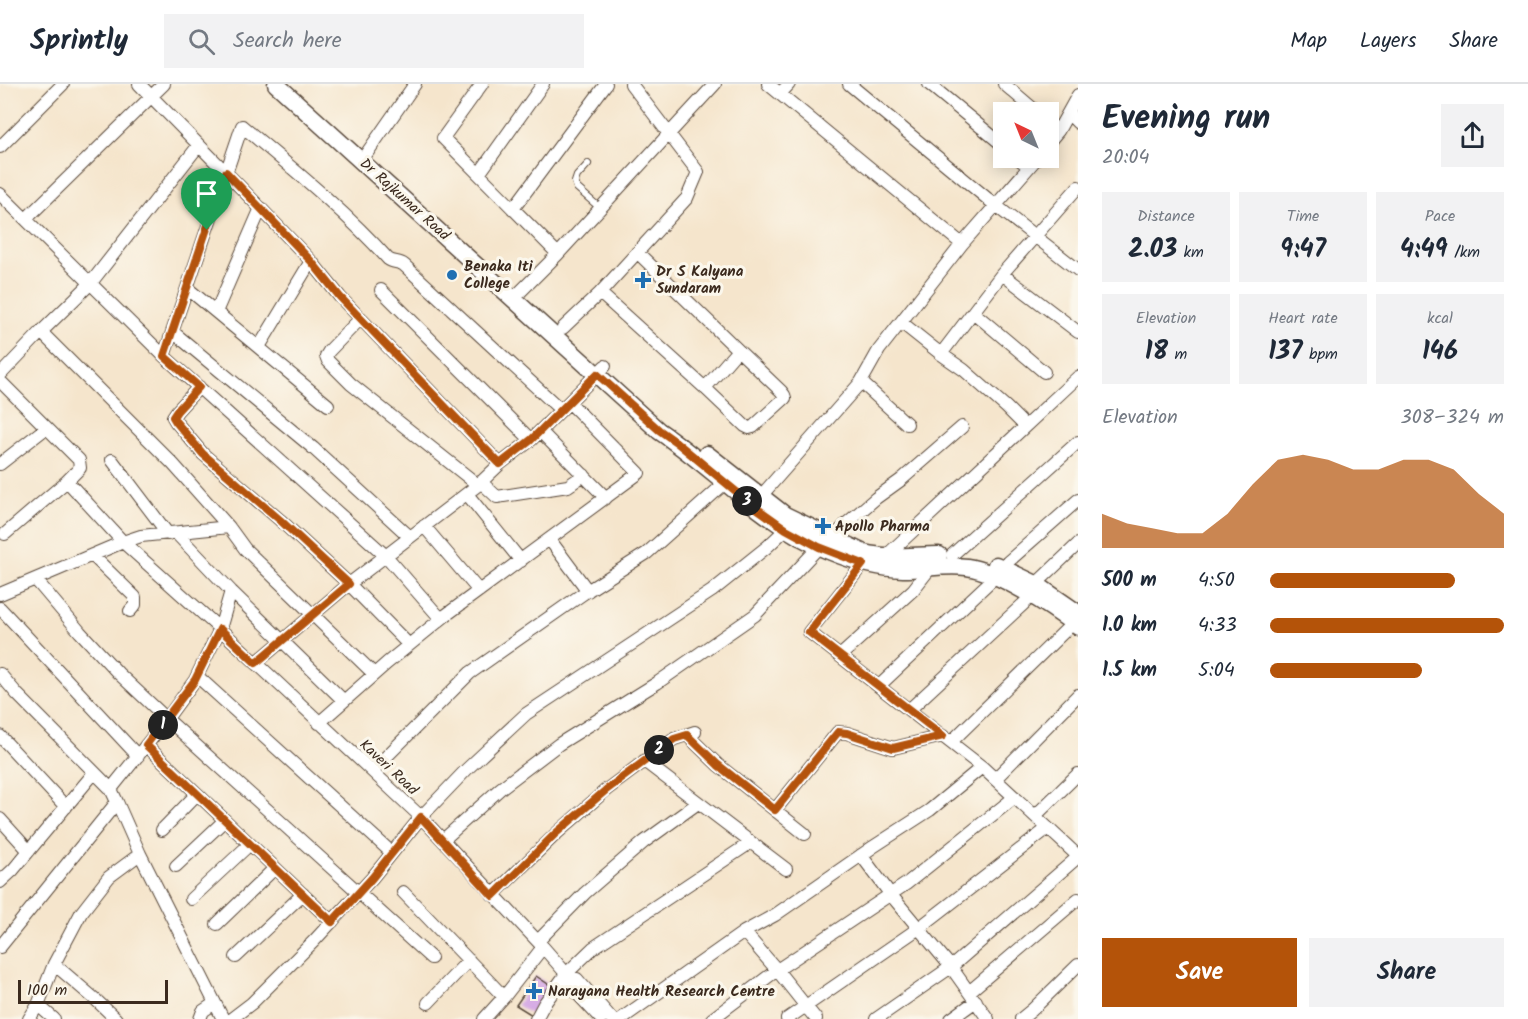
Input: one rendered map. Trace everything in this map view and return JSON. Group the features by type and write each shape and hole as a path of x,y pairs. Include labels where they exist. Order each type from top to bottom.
{"main road":[{"name":"Dr Rajkumar Road","path":"276,84 365,156"},
{"name":"Dr Rajkumar Road","path":"292,84 365,156 601,370 785,515 826,543 863,564 905,569 969,567 999,572"},
{"name":"Dr Rajkumar Road","path":"518,295 562,328 659,430 724,483 786,529 864,554 952,555 976,559 1034,590 1076,621"}],"street":[{"path":"0,147 63,84"},
{"path":"139,84 261,208 311,261 340,297 500,464"},
{"path":"26,219 164,84"},
{"path":"365,156 404,90 415,84"},
{"path":"482,84 443,138 558,254"},
{"path":"479,174 543,84"},
{"path":"513,209 606,84"},
{"path":"562,328 600,293 687,198 698,172 632,84"},
{"path":"518,295 715,84"},
{"path":"768,84 962,244"},
{"path":"780,94 789,84"},
{"path":"849,84 995,205 1076,265"},
{"path":"929,84 993,137"},
{"path":"1004,84 1025,102"},
{"path":"1059,124 1073,118 1078,95"},
{"path":"164,356 242,126 332,201 388,259 401,262 639,473 441,619 374,674 320,723"},
{"path":"0,375 90,284 198,145"},
{"path":"761,496 861,382 879,350 962,244 1028,168"},
{"path":"941,354 1002,274 1078,187"},
{"path":"0,194 164,356 387,557 441,619"},
{"path":"216,312 261,208"},
{"path":"600,293 745,426 753,427 785,398 782,391 637,252"},
{"path":"259,347 311,261"},
{"path":"1002,274 1078,332"},
{"path":"187,288 328,405"},
{"path":"381,290 536,436 584,475 606,498"},
{"path":"973,312 1044,372"},
{"path":"361,318 329,351 326,356 327,361 351,384 497,497 568,486 584,475"},
{"path":"902,323 964,370 1025,426"},
{"path":"41,332 173,464 229,527 245,549 374,674"},
{"path":"173,332 313,448 410,537"},
{"path":"705,388 738,350"},
{"path":"256,663 349,584 480,484 500,464 536,436 601,370"},
{"path":"886,556 1078,377"},
{"path":"0,381 79,460 80,468 5,534"},
{"path":"861,382 907,424"},
{"path":"199,387 173,417 176,422 203,454 280,520 410,645"},
{"path":"443,840 501,788 559,744 657,683 755,615 846,524 962,427"},
{"path":"0,464 46,428"},
{"path":"952,555 1078,442"},
{"path":"112,460 172,533 344,701"},
{"name":"Kaveri Road","path":"67,481 123,542 220,629 421,817 493,896 541,944 568,976 570,986 601,1019"},
{"path":"372,771 470,673 647,553 724,483"},
{"path":"467,494 521,561"},
{"path":"879,686 1078,500"},
{"path":"424,526 479,591"},
{"path":"0,594 123,542 141,537 229,527"},
{"path":"231,1019 252,1004 332,922 421,817 467,769 526,714 712,591 786,529"},
{"path":"550,540 588,591"},
{"path":"909,710 1034,590 1078,544"},
{"path":"92,555 135,597 136,602 130,611"},
{"path":"863,564 809,632 982,767 1078,857 951,967 876,1019"},
{"path":"840,656 913,590 931,567"},
{"path":"36,580 118,673 430,958"},
{"path":"111,789 167,719 197,676 220,629 231,591"},
{"path":"0,608 138,756"},
{"path":"775,810 838,732 893,748 947,739 1076,621"},
{"path":"0,674 111,789 140,854 223,1019"},
{"path":"197,676 392,853"},
{"path":"995,779 1078,695"},
{"path":"493,896 555,834 606,790 674,739 691,733 718,765 805,834"},
{"path":"0,736 66,807"},
{"path":"146,745 332,922"},
{"path":"644,761 786,869"},
{"path":"621,1019 744,932 775,915 930,810 982,767"},
{"path":"0,882 13,870 94,773"},
{"path":"1035,816 1078,774"},
{"path":"162,830 197,794"},
{"path":"712,1019 777,970 891,895 1015,797"},
{"path":"0,947 117,802"},
{"path":"484,1019 504,997 541,944 593,886 644,842 698,802"},
{"path":"0,819 29,850"},
{"path":"176,866 225,820"},
{"path":"787,1019 919,928 1048,828"},
{"path":"536,1019 544,1004 593,948 750,843"},
{"path":"191,899 250,844"},
{"path":"28,1019 38,1005 54,964 81,913 109,877 140,854"},
{"path":"861,855 951,967 988,1019"},
{"path":"217,924 275,868"},
{"path":"403,892 504,997"},
{"path":"236,957 303,894"},
{"path":"951,1019 1078,899"},
{"path":"744,932 816,1019"},
{"path":"428,1003 469,960"},
{"path":"54,964 116,1019"},
{"path":"1021,1019 1078,965"},
{"name":"Kaveri Road","path":"568,976 577,979 612,1019"},
{"path":"200,1019 203,1011 215,1003"},
{"path":"38,1005 54,1019"}],"lane":[{"path":"588,164 577,176 575,182 578,188 600,208"}],"building":[{"path":"536,976 551,986 532,1015 516,1005"}],"place":[{"name":"Benaka Iti College","path":"452,275"},
{"name":"Dr S Kalyana Sundaram","path":"643,280"},
{"name":"Apollo Pharma","path":"823,526"},
{"name":"Narayana Health Research Centre","path":"534,991"}],"route":[{"path":"226,172 311,261 340,297 500,464 531,440 597,374 659,430 755,507 786,529 819,547 863,564 809,632 943,736 893,748 838,732 775,810 718,765 687,735 674,739 606,790 555,834 493,896 421,817 372,878 332,922 146,745 195,680 220,629 256,663 349,584 280,520 203,454 173,417 199,387 164,356 207,230 226,172"}]}
